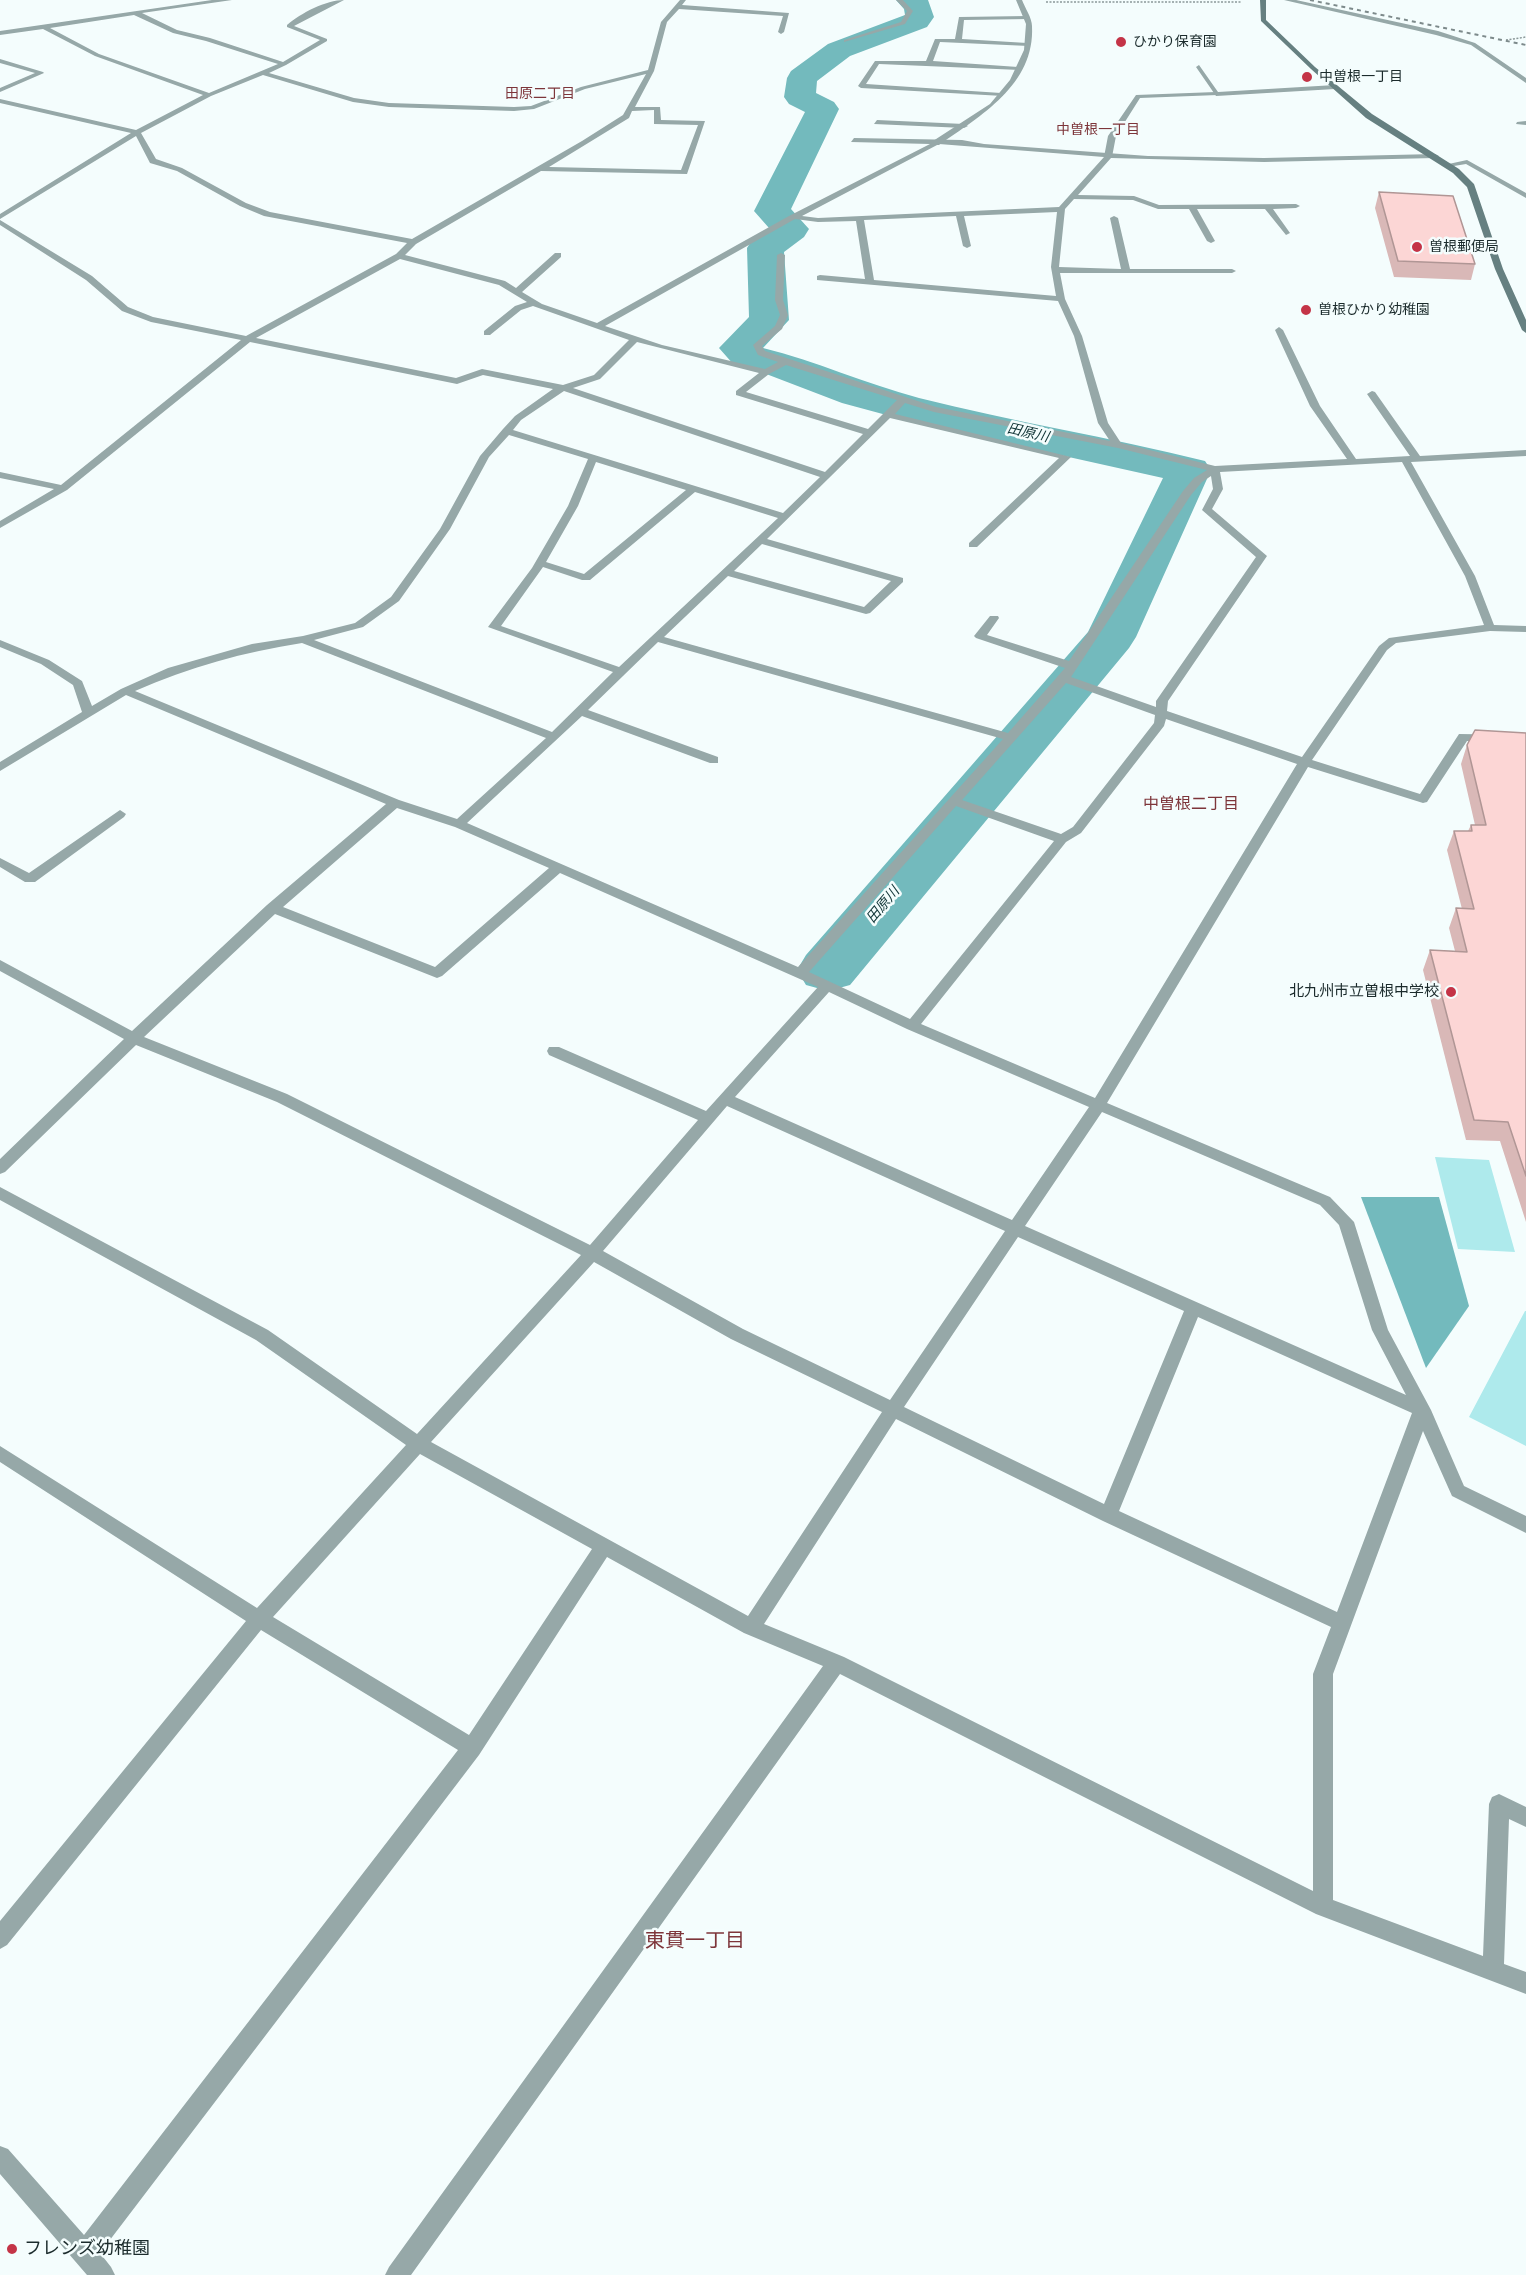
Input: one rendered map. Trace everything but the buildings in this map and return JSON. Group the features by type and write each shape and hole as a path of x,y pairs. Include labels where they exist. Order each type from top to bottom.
{"main road":[{"path":"1263,1 1263,20 1335,87 1368,116 1435,156 1471,186 1499,269 1526,330"}],"street":[{"path":"0,33 230,0"},
{"path":"0,217 137,132 208,95 284,64 325,40 289,26 298,19 341,0"},
{"path":"0,525 63,488 250,337 399,256 413,242 618,121 631,109 651,71 664,22 683,0"},
{"path":"846,41 903,23 910,11 899,0"},
{"path":"1287,0 1438,33 1473,44 1526,81"},
{"path":"597,326 638,307 794,217 936,143 992,105 1014,81 1027,45 1029,24 1020,1"},
{"path":"676,7 787,14 781,32"},
{"path":"136,13 175,32 208,39 284,64"},
{"path":"958,41 961,18 1027,18"},
{"path":"45,28 97,55 208,95"},
{"path":"929,63 936,40 1027,45"},
{"path":"0,61 41,73 0,90"},
{"path":"1001,95 861,86 878,62 1017,69"},
{"path":"1199,67 1216,94"},
{"path":"262,73 353,100 389,105 514,109 531,108 583,87 651,71"},
{"path":"794,217 818,220 1061,209 1108,157 1112,136 1138,96 1335,87"},
{"path":"0,101 137,132 153,162 167,164 230,199 259,211 346,232 413,242"},
{"path":"540,169 684,172 702,123 657,122 658,108 631,109"},
{"path":"877,122 964,126"},
{"path":"854,140 962,142 1108,157 1264,160 1435,156"},
{"path":"1448,165 1467,162 1526,196"},
{"path":"1074,197 1134,198 1158,207 1296,206"},
{"path":"1267,206 1286,233"},
{"path":"1192,207 1211,242"},
{"path":"1061,209 1056,271 1061,299 1078,336 1103,423 1118,445"},
{"path":"959,213 967,246"},
{"path":"860,218 870,282"},
{"path":"1114,218 1126,271"},
{"path":"0,222 89,278 125,309 151,319 250,337 457,381 482,372 564,387 827,476"},
{"path":"516,292 558,255"},
{"path":"781,255 779,300 784,315 779,327 757,345 761,353 934,409 1118,445 1215,469 1352,460 1526,453"},
{"path":"399,256 502,283 534,303 635,339 766,372"},
{"path":"1056,271 1232,271"},
{"path":"820,278 1061,299"},
{"path":"487,333 518,308 534,303"},
{"path":"1279,330 1315,406 1352,460"},
{"path":"0,768 125,691 172,670 252,647 303,639 358,625 395,599 445,529 485,456 518,418 564,387 597,377 635,339"},
{"path":"785,362 766,372 739,393 870,433"},
{"path":"1372,394 1416,458"},
{"path":"459,824 786,517 903,400"},
{"path":"889,415 1066,456"},
{"path":"506,431 786,517"},
{"path":"973,545 1066,456 1078,438"},
{"path":"593,458 573,506 540,563 494,627 621,671"},
{"path":"1404,458 1470,576 1490,628"},
{"path":"800,973 1064,678 1187,493 1198,480 1215,469"},
{"path":"912,1026 1062,838 1077,830 1160,723 1162,701 1262,556 1207,510 1218,489 1215,469"},
{"path":"0,475 63,488"},
{"path":"540,563 586,578 693,489"},
{"path":"726,572 866,611 899,580 759,540"},
{"path":"994,618 980,636 1072,666"},
{"path":"751,1627 892,1411 1098,1106 1304,763 1383,648 1394,640 1490,628 1526,629"},
{"path":"656,638 1012,738"},
{"path":"303,639 554,737"},
{"path":"0,643 45,662 78,683 88,713"},
{"path":"1064,678 1304,763 1423,800 1463,737 1526,739"},
{"path":"125,691 394,803 459,824 800,973 912,1026 1324,1201 1346,1222 1380,1330 1422,1410 1458,1491 1526,1525"},
{"path":"580,711 714,759"},
{"path":"955,802 1062,838"},
{"path":"0,1168 133,1038 272,908 394,803"},
{"path":"0,862 30,879 120,814"},
{"path":"272,908 437,973 559,867"},
{"path":"0,965 133,1038 282,1098 592,1253 737,1334 892,1411 1341,1623"},
{"path":"0,1938 260,1619 417,1443 592,1253 708,1118 827,986"},
{"path":"554,1051 708,1118"},
{"path":"725,1099 1422,1410"},
{"path":"0,1193 262,1335 417,1443 751,1627 837,1663 1323,1906 1526,1983"},
{"path":"1109,1515 1193,1308"},
{"path":"1323,1906 1323,1674 1422,1410"},
{"path":"0,1453 260,1619 472,1748"},
{"path":"85,2253 472,1748 604,1546"},
{"path":"397,2275 837,1663"},
{"path":"1493,1970 1499,1804 1526,1817"},
{"path":"0,2157 103,2275"}],"path":[{"path":"1020,1 1263,1"}],"shaded area":[{"path":"1435,1157 1489,1160 1515,1252 1458,1249"},
{"path":"1361,1197 1439,1197 1469,1306 1426,1368"},
{"path":"1526,1311 1526,1446 1469,1417"}],"waterway":[{"name":"田原川","path":"828,970 1111,637 1189,470 916,410 857,394 775,363 748,356 739,348 769,320 765,248 791,229 772,211 823,109 800,97 802,78 839,50 917,21 920,17 918,6 910,0"}],"railway":[{"path":"1310,0 1526,45"}],"place":[{"name":"ひかり保育園","path":"1121,42"},
{"name":"中曽根一丁目","path":"1307,77"},
{"name":"曽根郵便局","path":"1417,247"},
{"name":"曽根ひかり幼稚園","path":"1306,310"},
{"name":"北九州市立曽根中学校","path":"1451,992"},
{"name":"フレンズ幼稚園","path":"12,2249"}],"district":[{"name":"田原二丁目","path":"540,94"},
{"name":"中曽根一丁目","path":"1098,130"},
{"name":"中曽根二丁目","path":"1191,804"},
{"name":"東貫一丁目","path":"695,1941"}]}
